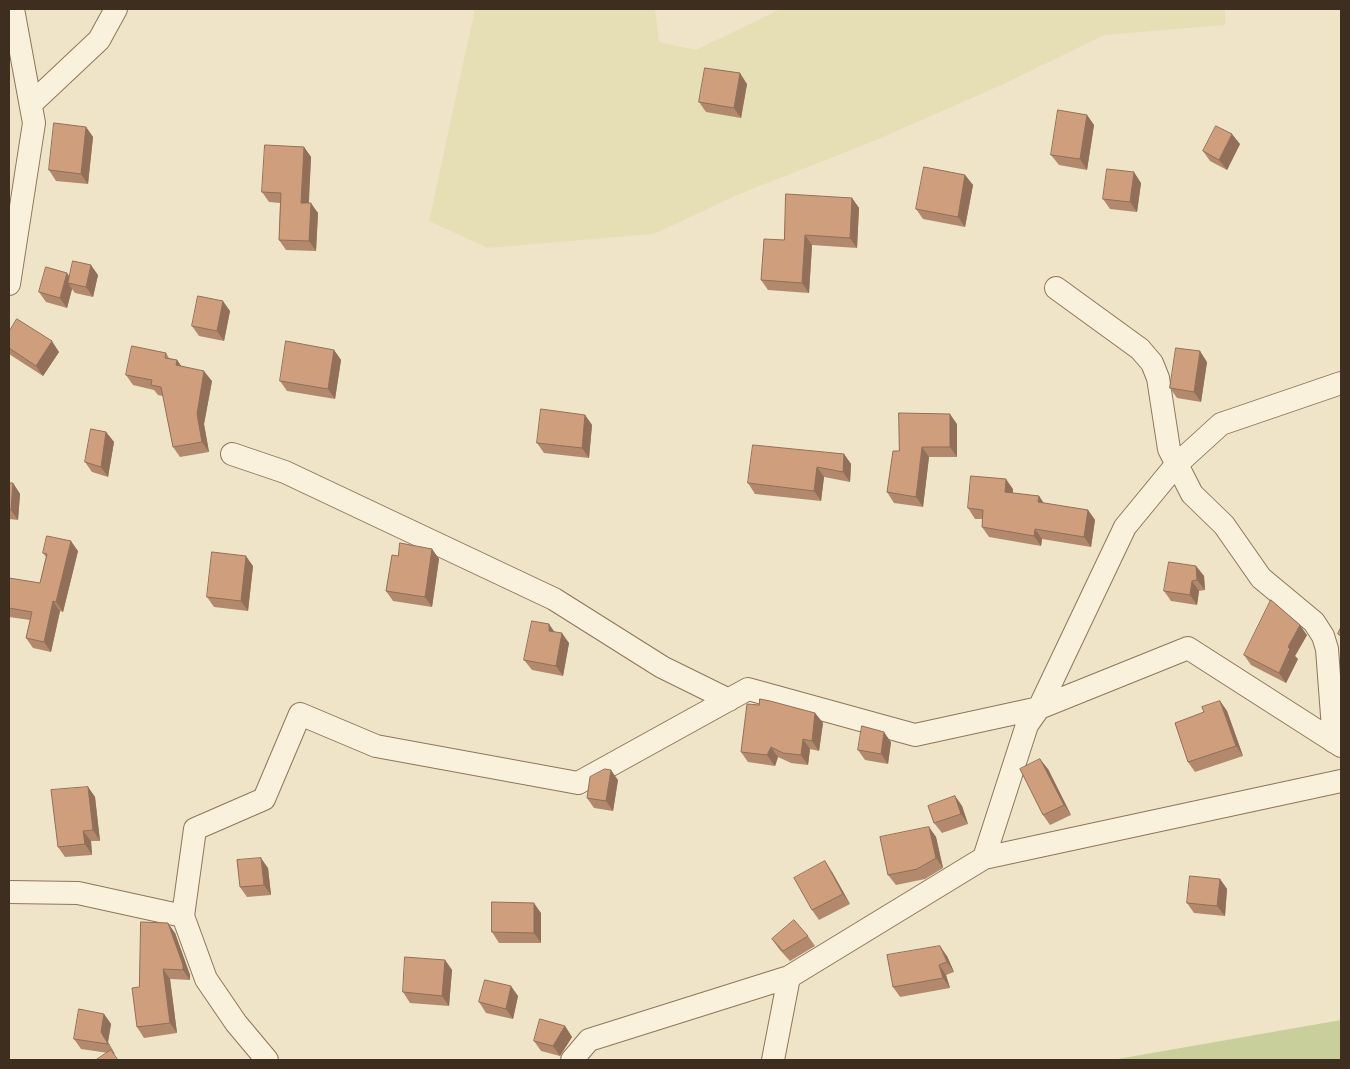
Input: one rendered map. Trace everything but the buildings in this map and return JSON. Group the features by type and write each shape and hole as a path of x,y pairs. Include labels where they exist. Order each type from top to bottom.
{"street":[{"path":"9,284 34,123 13,9"},
{"path":"31,104 99,40 116,9"},
{"path":"1056,288 1140,349 1152,363 1158,378 1169,449 1192,494 1224,524 1261,578 1314,622 1323,636 1327,649 1338,744"},
{"path":"984,858 1028,725 1039,708 1125,527 1176,465 1221,424 1341,383"},
{"path":"232,454 285,472 554,599 662,667 729,700"},
{"path":"267,1060 236,1023 206,979 183,916 194,829 264,799 300,714 376,746 578,783 748,689 915,735 1039,708 1188,648 1338,744"},
{"path":"572,1060 590,1040 789,977 984,858 1341,780"},
{"path":"9,892 78,893 183,916"},
{"path":"772,1060 789,977"}],"shaded area":[{"path":"475,9 655,9 659,42 696,50 781,9 1225,9 1225,25 1104,35 1006,83 876,140 737,195 654,234 488,248 429,221"}],"green space":[{"path":"1341,1020 1341,1060 1112,1060"}]}
